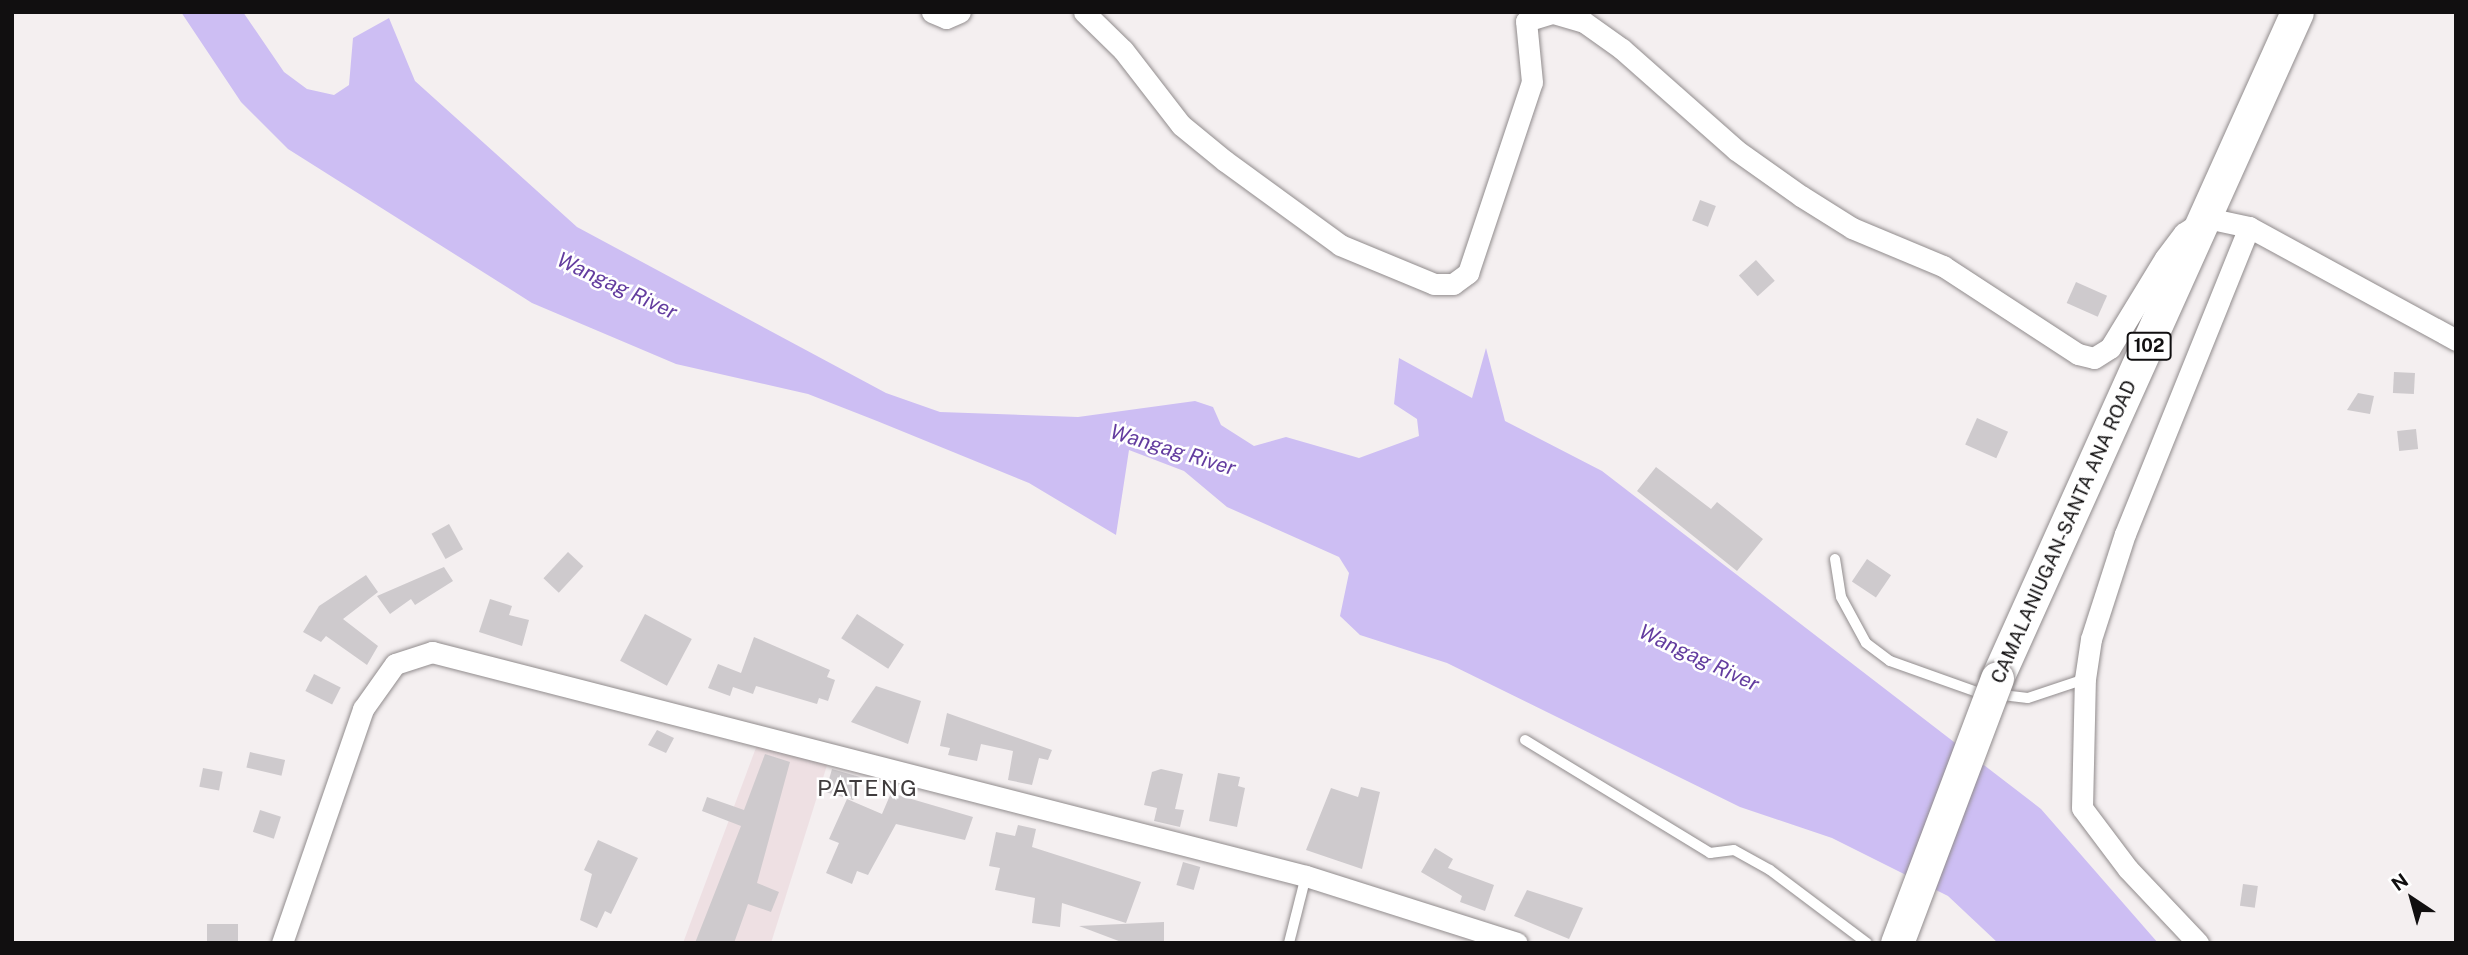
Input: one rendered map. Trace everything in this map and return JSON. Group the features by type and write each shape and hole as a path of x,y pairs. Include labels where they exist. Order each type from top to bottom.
{"main road":[{"name":"CAMALANIUGAN-SANTA ANA ROAD","path":"1897,943 1997,678 2207,218 2297,12"}],"street":[{"path":"932,12 946,18 960,12"},
{"path":"1084,12 1123,50 1181,125 1225,161 1340,245 1434,284 1453,284 1468,273 1526,106 1534,64 1526,21 1540,12 1584,22 1622,49 1736,150 1801,196 1853,228 1943,266 2087,357 2110,348 2165,258 2184,233 2207,218 2249,227 2456,340"},
{"path":"2199,943 2127,869 2082,808 2085,679 2091,639 2125,534 2249,227"},
{"path":"282,943 363,709 384,675 416,653 1306,876 1517,943"}],"lane":[{"path":"1835,559 1841,597 1866,643 1890,661 1977,692 2028,698 2085,679"},
{"path":"1525,740 1710,853 1734,850 1770,870 1867,943"},
{"path":"1289,943 1306,876"}],"shaded area":[{"path":"757,745 828,762 771,943 683,943"}],"water":[{"name":"Wangag River","path":"181,12 243,12 284,72 307,89 334,95 349,85 353,38 389,18 415,81 577,227 886,393 940,412 1078,417 1195,401 1213,407 1221,425 1254,446 1286,437 1359,458 1419,436 1417,419 1394,404 1399,358 1472,398 1486,348 1505,421 1602,471 2041,809 2158,943 1998,943 1948,896 1832,838 1740,807 1447,663 1360,635 1340,616 1349,573 1339,557 1227,507 1184,471 1129,450 1116,535 1029,483 877,421 808,394 676,364 532,303 288,149 241,102"}],"building":[{"path":"1700,200 1716,206 1708,227 1692,221"},
{"path":"1756,260 1775,281 1758,296 1739,275"},
{"path":"2076,282 2107,296 2098,317 2067,303"},
{"path":"2394,372 2415,373 2414,394 2393,393"},
{"path":"2358,393 2374,396 2370,414 2347,410"},
{"path":"1977,418 2008,432 1996,458 1965,444"},
{"path":"2416,429 2418,449 2399,451 2397,431"},
{"path":"1656,467 1711,509 1717,502 1763,539 1737,571 1637,491"},
{"path":"449,524 463,549 446,559 432,534"},
{"path":"568,552 583,566 559,593 543,578"},
{"path":"1867,559 1891,575 1876,598 1852,581"},
{"path":"444,567 453,581 415,605 411,599 390,614 377,596"},
{"path":"366,575 378,592 343,619 378,646 367,665 326,636 321,642 303,632 319,606"},
{"path":"490,599 512,606 509,615 529,620 522,646 479,632"},
{"path":"645,614 692,639 667,686 620,661"},
{"path":"857,614 904,644 888,669 841,638"},
{"path":"754,637 830,670 827,677 835,680 828,701 819,698 817,704 756,686 753,694 733,687 730,696 708,688 718,664 741,673"},
{"path":"314,674 341,688 332,705 305,691"},
{"path":"876,686 921,701 908,744 851,722"},
{"path":"947,713 1052,750 1048,760 1039,758 1032,785 1008,780 1013,751 981,744 977,761 948,755 950,748 940,746"},
{"path":"657,730 674,738 666,753 648,745"},
{"path":"250,752 285,760 281,776 246,768"},
{"path":"765,754 790,762 757,883 779,892 771,912 748,904 734,943 695,943 741,826 702,811 707,797 744,810"},
{"path":"203,768 223,772 219,790 199,787"},
{"path":"832,769 860,777 853,800 825,792"},
{"path":"1161,769 1183,774 1175,809 1184,810 1180,827 1154,821 1157,808 1144,805 1152,772"},
{"path":"1218,773 1240,777 1238,786 1245,788 1237,827 1209,821"},
{"path":"1361,787 1380,792 1362,869 1306,850 1331,788 1358,797"},
{"path":"891,793 973,817 965,840 896,824 868,875 857,871 852,884 826,873 839,843 829,839 847,799 882,814"},
{"path":"260,810 281,817 274,839 253,832"},
{"path":"1018,825 1036,829 1032,847 1141,882 1126,923 1062,903 1060,927 1032,923 1035,898 995,890 1000,868 989,866 996,832 1015,836"},
{"path":"598,840 638,858 611,914 605,911 597,928 580,920 592,874 584,870"},
{"path":"1435,848 1453,859 1448,868 1494,885 1485,911 1460,902 1462,896 1421,872"},
{"path":"1183,862 1200,867 1194,890 1176,885"},
{"path":"2243,884 2258,886 2255,908 2240,906"},
{"path":"1527,890 1583,908 1569,939 1514,916"},
{"path":"1164,922 1164,943 1124,943 1079,926"},
{"path":"207,924 238,924 238,943 207,943"}],"district":[{"name":"PATENG","path":"868,788"}]}
